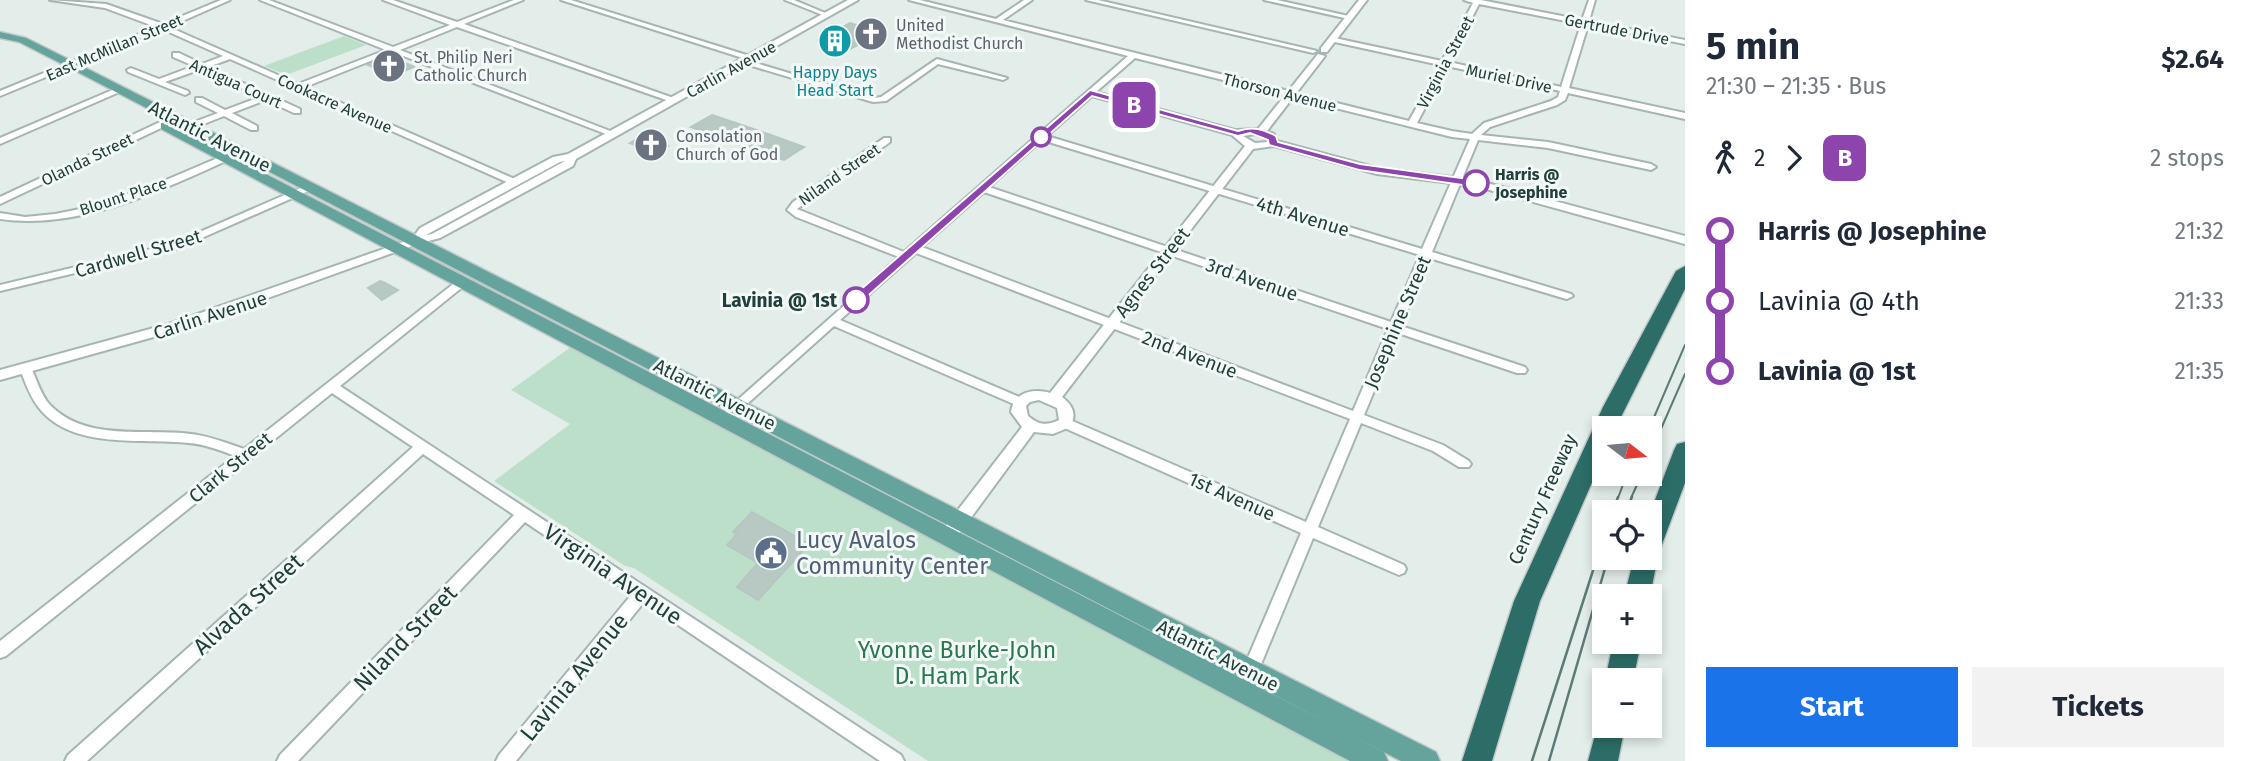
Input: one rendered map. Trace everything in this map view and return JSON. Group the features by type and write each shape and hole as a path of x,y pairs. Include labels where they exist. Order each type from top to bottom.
{"highway":[{"name":"Century Freeway","path":"1480,751 1527,601 1614,407 1685,271"},
{"path":"1662,514 1685,450"},
{"path":"1602,761 1607,738"}],"main road":[{"name":"Atlantic Avenue","path":"0,35 22,40 106,94 461,283 729,412"},
{"name":"Atlantic Avenue","path":"0,42 120,90 416,241 729,412 1246,682 1427,761"},
{"name":"Atlantic Avenue","path":"1246,682 1375,761"}],"street":[{"name":"Cookacre Avenue","path":"53,0 115,8 514,182"},
{"path":"92,4 101,0"},
{"name":"East McMillan Street","path":"159,26 217,0"},
{"name":"East McMillan Street","path":"0,91 227,0"},
{"path":"263,0 614,134"},
{"path":"386,0 675,100"},
{"path":"297,87 520,0"},
{"path":"564,0 877,100 886,97 940,61 1003,78"},
{"path":"788,0 827,15"},
{"name":"Carlin Avenue","path":"416,241 424,230 557,159 571,157 614,134 854,0"},
{"name":"Thorson Avenue","path":"912,0 1412,124 1474,138 1548,145 1651,167"},
{"path":"997,21 1029,0"},
{"path":"1089,0 1320,52"},
{"path":"1266,0 1349,17"},
{"path":"1261,132 1320,52 1363,0"},
{"name":"Gertrude Drive","path":"1467,0 1685,42"},
{"path":"1474,138 1487,125 1559,101 1566,90 1592,0"},
{"name":"Virginia Street","path":"1412,124 1478,1"},
{"name":"Muriel Drive","path":"1333,39 1685,116"},
{"name":"Antigua Court","path":"176,55 199,68 297,111"},
{"path":"729,412 1133,55"},
{"path":"160,81 229,57"},
{"path":"131,70 185,93"},
{"path":"0,141 120,90"},
{"path":"1090,93 1238,134 1250,130 1261,132 1273,138 1273,143"},
{"path":"176,132 264,97"},
{"path":"198,100 254,128"},
{"name":"Olanda Street","path":"0,201 175,118"},
{"path":"1238,134 1239,139 1251,145 1266,146 1273,143 1368,169 1476,183 1685,240"},
{"name":"4th Avenue","path":"1040,137 1567,296"},
{"name":"Josephine Street","path":"1246,682 1474,138"},
{"name":"Niland Street","path":"792,210 796,204 887,140"},
{"name":"Agnes Street","path":"1054,398 1251,145"},
{"name":"Blount Place","path":"0,216 15,220 37,220 72,213 130,197 241,151"},
{"name":"Carlin Avenue","path":"0,375 177,326 447,230 569,164 571,157"},
{"name":"Cardwell Street","path":"0,288 176,246 310,187"},
{"name":"3rd Avenue","path":"982,188 1521,370"},
{"name":"2nd Avenue","path":"792,210 799,215 1112,324 1438,448 1464,464"},
{"name":"Clark Street","path":"0,651 461,283"},
{"path":"832,321 1020,402 1033,396 1054,398 1067,412 1065,423 1053,429 1031,426 1018,414 1020,402"},
{"path":"26,369 46,408 71,425 109,434 189,438 217,444 245,455"},
{"name":"Virginia Avenue","path":"331,387 895,761"},
{"name":"1st Avenue","path":"1065,423 1399,569"},
{"path":"953,530 1031,426"},
{"name":"Alvada Street","path":"74,761 422,447"},
{"name":"Niland Street","path":"286,761 524,514"},
{"name":"Lavinia Avenue","path":"505,761 642,593"}],"green space":[{"path":"344,36 366,45 286,75 264,66"},
{"name":"Yvonne Burke-John D. Ham Park","path":"571,347 1348,759 1347,761 928,761 634,568 625,566 494,481 570,424 511,390"}],"building":[{"path":"850,23 882,33 850,49 819,40"},
{"name":"St. Philip Neri Catholic Church","path":"389,57 414,67 394,75 368,65"},
{"path":"712,115 804,147 784,160 691,127"},
{"name":"Consolation Church of God","path":"641,137 668,146 656,153 630,143"},
{"path":"380,281 398,290 382,300 368,288"},
{"name":"Lucy Avalos Community Center","path":"752,512 809,544 758,600 737,587 758,563 727,545 737,534 733,532"}],"tram line":[{"path":"1655,416 1685,345"},
{"path":"1662,427 1685,374"},
{"path":"1618,498 1622,486"},
{"path":"1631,498 1636,486"},
{"path":"1532,761 1593,570"},
{"path":"1549,761 1605,570"}],"bus line":[{"name":"B","path":"856,300 1090,93 1238,134 1250,130 1261,132 1273,138 1273,143 1359,167 1476,183"}],"place":[{"name":"United Methodist Church","path":"871,34"},
{"name":"Happy Days Head Start","path":"835,41"},
{"name":"St. Philip Neri Catholic Church","path":"389,66"},
{"name":"Consolation Church of God","path":"651,145"},
{"name":"Harris @ Josephine","path":"1476,183"},
{"name":"Lavinia @ 1st","path":"856,300"},
{"name":"Lucy Avalos Community Center","path":"771,553"}]}
